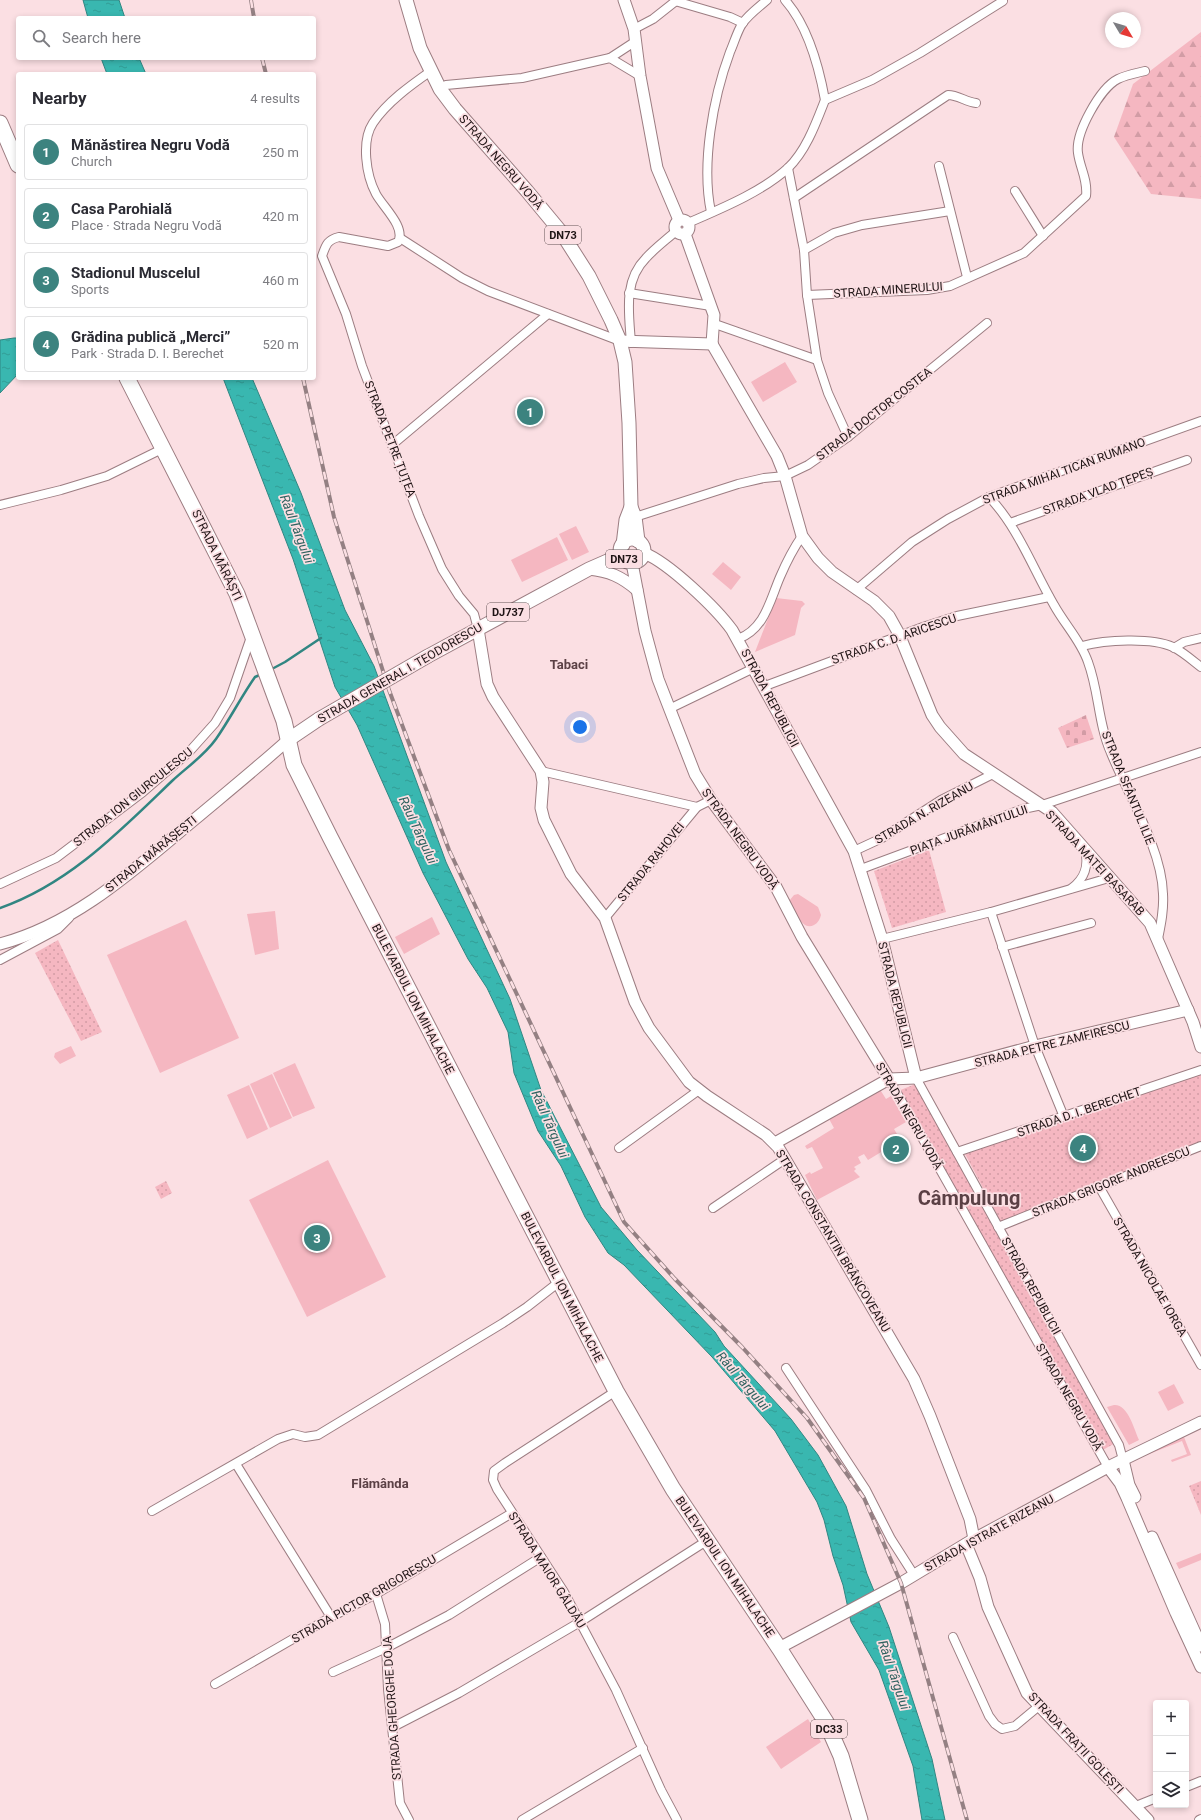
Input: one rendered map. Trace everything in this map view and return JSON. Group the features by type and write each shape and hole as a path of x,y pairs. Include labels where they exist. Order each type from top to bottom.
{"highway":[{"path":"0,123 16,160"},
{"name":"STRADA MĂRĂȘTI","path":"129,380 230,579 264,664 284,721 288,740"},
{"name":"BULEVARDUL ION MIHALACHE","path":"288,740 294,765 330,837 616,1392 670,1483 813,1701 834,1739 841,1756 860,1820"}],"main road":[{"name":"STRADA NEGRU VODĂ","path":"406,0 415,32 440,89 455,109 561,232 589,276 626,342 625,362 628,389 633,512 641,547"},
{"path":"624,0 634,29 640,76 657,168 684,221 676,223 711,306 715,324 712,344 626,342"},
{"name":"STRADA MATEI BASARAB","path":"712,344 770,441 786,476 793,507 802,536 826,567 883,609 899,634 927,705 940,728 964,754 992,774 1052,812 1150,923 1188,1010 1198,1027 1201,1047"},
{"name":"STRADA NEGRU VODĂ","path":"622,550 626,520 633,512"},
{"name":"DN73","path":"628,540 641,547 638,561 632,563 626,561 622,550 628,540"},
{"name":"STRADA REPUBLICII","path":"641,547 662,563 715,610 738,639 765,686 805,765 854,851 861,869 882,939 916,1078"},
{"name":"STRADA GENERAL I. TEODORESCU","path":"288,740 319,719 428,656 622,550"},
{"name":"STRADA NEGRU VODĂ","path":"632,563 651,656 669,709 692,767 711,800 776,887 802,937 889,1079"},
{"path":"589,569 603,570 616,575 637,590"},
{"path":"478,628 487,684 493,697 541,771"},
{"name":"STRADA MĂRĂȘEȘTI","path":"0,944 30,934 74,913 148,859 288,740"},
{"name":"STRADA CONSTANTIN BRÂNCOVEANU","path":"541,771 543,782 541,808 544,820 571,874 597,905 605,918 640,1012 679,1071 699,1090 766,1135 775,1144 785,1159 914,1379 970,1519 970,1542"},
{"name":"STRADA PETRE ZAMFIRESCU","path":"889,1079 916,1078 1035,1046 1188,1010"},
{"path":"775,1144 889,1079"},
{"name":"STRADA ISTRATE RIZEANU","path":"779,1648 914,1576 970,1542 1108,1467 1201,1422"},
{"name":"DN73","path":"1123,1460 1129,1485 1201,1646"},
{"name":"STRADA NEGRU VODĂ","path":"1108,1467 1120,1483 1127,1498 1176,1613 1201,1667"},
{"name":"STRADA FRAȚII GOLEȘTI","path":"970,1542 988,1607 1022,1684 1039,1706 1136,1806"},
{"path":"1136,1806 1148,1820"}],"street":[{"path":"712,212 708,193 712,119 721,78 743,23 767,0"},
{"path":"684,221 712,212 746,196 788,168 800,153 810,135 825,100 822,82 800,22 785,0"},
{"path":"634,29 653,19 676,1 730,17 743,23"},
{"path":"825,100 872,80 920,53 1003,1"},
{"path":"440,89 446,85 522,78 610,58 636,41"},
{"path":"610,58 640,76"},
{"path":"431,71 385,110 373,123 369,132 367,147 368,167 371,182 375,194 395,222 399,241 462,278 488,291 626,342 629,293 636,271 645,258 680,233"},
{"name":"STRADA MINERULUI","path":"807,295 927,290 950,286 967,277 1024,253 1086,196 1087,187 1078,152 1081,133 1090,113 1104,93 1118,79 1145,71"},
{"path":"794,198 948,95 954,95 966,102 976,103"},
{"path":"939,166 967,277"},
{"path":"788,168 804,250 807,295 817,360 828,393 848,437"},
{"path":"1015,191 1043,236"},
{"path":"804,250 834,233 862,225 950,211"},
{"name":"STRADA PETRE ȚUȚEA","path":"399,241 388,246 340,237 333,238 327,242 322,256 346,314 362,366 419,516 442,569 459,596 474,614 478,628"},
{"path":"629,293 711,306"},
{"path":"392,445 548,314"},
{"name":"STRADA DOCTOR COSTEA","path":"633,512 738,484 764,478 786,476 808,465 848,437 987,323"},
{"path":"715,324 817,360"},
{"name":"STRADA MIHAI TICAN RUMANO","path":"856,590 912,542 948,519 989,496 1201,420"},
{"path":"0,505 61,490 107,476 164,448"},
{"name":"STRADA VLAD ȚEPEȘ","path":"1010,523 1187,460"},
{"name":"STRADA SFÂNTUL ILIE","path":"989,496 1010,523 1049,598 1062,620 1082,646 1094,679 1103,728 1110,752 1123,778 1153,850 1160,873 1163,893 1163,910 1158,939"},
{"path":"738,639 750,633 760,623 780,576 802,536"},
{"name":"STRADA C. D. ARICESCU","path":"765,686 899,634 957,616 1049,598"},
{"name":"STRADA ION GIURCULESCU","path":"0,884 56,858 137,797 190,752 215,723 230,698 252,634"},
{"path":"1174,648 1184,642 1201,638"},
{"path":"1082,646 1109,641 1158,643 1174,648 1201,667"},
{"path":"669,709 754,668"},
{"name":"PIAȚA JURĂMÂNTULUI","path":"861,869 1023,808 1042,805 1201,752"},
{"path":"541,771 697,807 711,800"},
{"name":"STRADA N. RIZEANU","path":"854,851 882,838 941,800 992,774"},
{"name":"STRADA RAHOVEI","path":"605,918 697,807"},
{"path":"1070,890 1079,882 1085,872 1087,858 1085,850"},
{"path":"882,939 991,912 1109,878"},
{"path":"991,912 1035,1046 1064,1117"},
{"path":"0,960 58,929 74,913"},
{"path":"1002,947 1092,923"},
{"name":"STRADA D. I. BERECHET","path":"957,1152 1201,1070"},
{"name":"STRADA REPUBLICII","path":"916,1078 1119,1445 1123,1460"},
{"name":"STRADA NEGRU VODĂ","path":"889,1079 1108,1467"},
{"path":"619,1148 699,1090"},
{"name":"STRADA GRIGORE ANDREESCU","path":"998,1227 1100,1188 1201,1146"},
{"path":"713,1208 785,1159"},
{"name":"STRADA NICOLAE IORGA","path":"1100,1188 1201,1365"},
{"path":"152,1511 278,1439 293,1434 305,1437 318,1435 503,1323 528,1307 559,1282"},
{"path":"786,1368 866,1490 891,1539 914,1576"},
{"name":"STRADA MAIOR GÂLDĂU","path":"616,1392 494,1471 493,1480 580,1622 616,1690 661,1790 677,1820"},
{"path":"236,1464 331,1617"},
{"name":"STRADA PICTOR GRIGORESCU","path":"215,1684 331,1617 376,1594 512,1513"},
{"path":"393,1727 459,1693 580,1622 708,1540"},
{"path":"333,1672 386,1648 449,1615 541,1557"},
{"name":"STRADA GHEORGHE DOJA","path":"376,1594 385,1624 388,1689 400,1803 409,1820"},
{"path":"954,1638 989,1716 995,1724 1002,1728 1015,1726 1039,1706"},
{"path":"522,1820 643,1748"},
{"path":"1189,1786 1201,1782"},
{"path":"1136,1806 1153,1799"}],"green space":[{"path":"1201,32 1201,199 1151,194 1114,137 1133,84"},
{"path":"785,362 797,382 763,402 751,382"},
{"path":"576,526 589,552 572,560 559,534"},
{"path":"557,537 568,560 522,582 511,560"},
{"path":"723,562 741,577 731,590 712,574"},
{"path":"776,598 802,601 805,604 801,608 795,635 755,652"},
{"path":"1086,715 1094,739 1067,748 1058,728"},
{"path":"929,850 946,912 892,928 874,871"},
{"path":"798,894 818,907 821,915 819,921 814,925 810,926 802,923 789,901 794,895"},
{"path":"275,911 279,949 255,955 247,914"},
{"path":"432,917 440,934 404,954 395,937"},
{"path":"186,920 239,1038 160,1073 107,955"},
{"path":"58,940 102,1032 81,1041 35,953"},
{"path":"71,1046 76,1056 60,1064 54,1057 55,1053"},
{"path":"295,1063 315,1108 293,1117 273,1073"},
{"path":"1201,1073 1201,1143 1001,1222 964,1152"},
{"path":"272,1074 292,1118 270,1128 250,1084"},
{"path":"918,1083 1117,1442 1101,1451 898,1091"},
{"path":"249,1085 268,1129 247,1139 227,1095"},
{"path":"879,1088 886,1099 891,1096 906,1122 894,1129 897,1134 892,1137 896,1143 868,1160 864,1154 858,1157 861,1163 854,1167 856,1169 854,1171 860,1177 817,1200 805,1175 810,1172 811,1174 823,1168 812,1147 807,1149 805,1146 834,1128 828,1117"},
{"path":"328,1160 386,1277 307,1317 249,1200"},
{"path":"166,1181 172,1193 161,1199 155,1187"},
{"path":"1174,1384 1184,1403 1168,1411 1158,1392"},
{"path":"1114,1405 1123,1408 1127,1413 1139,1440 1129,1445 1107,1407"},
{"path":"1184,1437 1191,1455 1172,1462 1171,1460 1187,1454 1182,1441 1144,1456 1143,1453"},
{"path":"1201,1481 1201,1515 1189,1486"},
{"path":"1201,1553 1201,1560 1179,1569 1176,1563"},
{"path":"808,1719 821,1742 781,1769 766,1747"}],"water":[{"path":"83,0 119,0 124,16 87,16"},
{"path":"102,60 140,60 145,72 106,72"},
{"path":"16,338 16,376 0,393 0,340"},
{"name":"Râul Târgului","path":"224,380 253,380 301,493 345,610 374,666 446,862 510,999 541,1090 601,1207 637,1250 715,1332 724,1346 791,1419 818,1455 846,1506 867,1574 889,1627 932,1759 945,1820 922,1820 913,1766 879,1670 851,1622 843,1585 833,1556 824,1520 817,1502 775,1431 712,1357 624,1265 608,1253 585,1217 561,1166 538,1131 514,1073 508,1032 487,988 468,959 423,873 357,725 335,687 293,559"}],"waterway":[{"path":"270,670 321,638"},
{"path":"0,908 25,898 49,885 113,837 206,751 221,731 255,677 262,674"}],"railway":[{"path":"251,0 254,16"},
{"path":"262,60 266,72"},
{"path":"303,380 334,517 389,690 449,850 624,1222 675,1279 742,1347 807,1418 864,1498 901,1583 967,1820"}],"place":[{"name":"Mănăstirea Negru Vodă","path":"530,412"},
{"name":"Grădina publică „Merci”","path":"1083,1148"},
{"name":"Casa Parohială","path":"896,1149"},
{"name":"Stadionul Muscelul","path":"317,1238"}],"district":[{"name":"Tabaci","path":"569,664"},
{"name":"Câmpulung","path":"969,1198"},
{"name":"Flămânda","path":"380,1483"}]}
